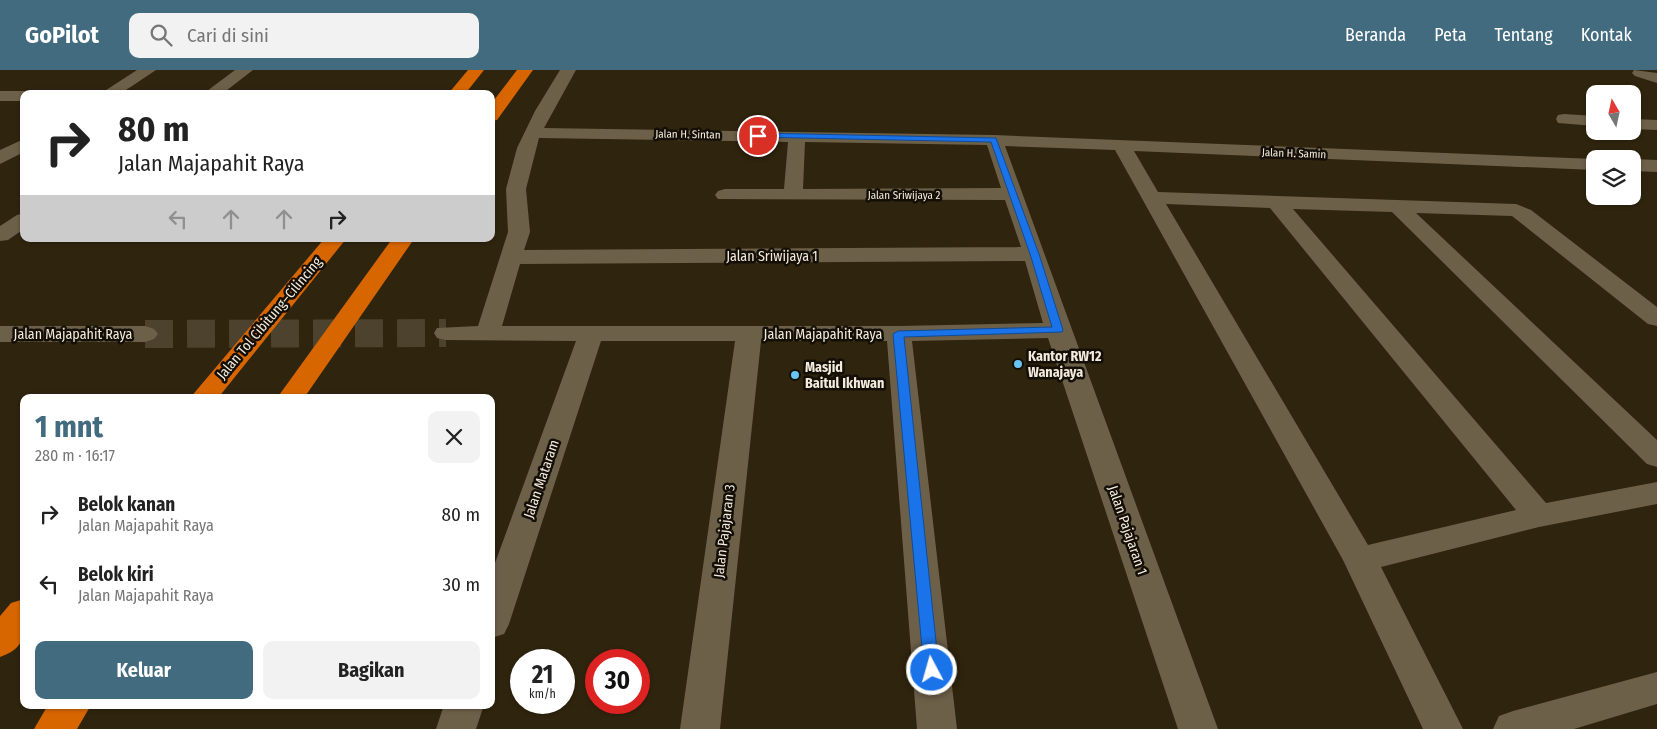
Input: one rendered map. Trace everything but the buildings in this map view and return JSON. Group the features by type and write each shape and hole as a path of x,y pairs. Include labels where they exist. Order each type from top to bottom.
{"highway":[{"path":"459,90 476,70"},
{"path":"495,111 525,70"},
{"name":"Jalan Tol Cibitung–Cilincing","path":"206,394 333,242"},
{"path":"293,394 401,242"},
{"path":"0,642 20,618"},
{"path":"54,729 68,709"}],"street":[{"path":"115,90 148,70"},
{"path":"217,90 245,70"},
{"path":"488,332 519,232 516,189 526,148 543,110 568,70"},
{"path":"1640,73 1657,78"},
{"path":"0,96 20,96"},
{"path":"1564,119 1586,120"},
{"path":"1641,124 1657,125"},
{"name":"Jalan H. Sintan","path":"533,133 797,141 995,143"},
{"path":"0,137 20,137"},
{"path":"793,195 797,141"},
{"path":"995,143 1014,194 1058,330"},
{"name":"Jalan H. Samin","path":"995,143 1586,164"},
{"path":"0,158 20,146"},
{"path":"1122,146 1360,560 1443,729"},
{"path":"1641,166 1657,166"},
{"name":"Jalan Sriwijaya 2","path":"725,196 1014,194"},
{"path":"1151,198 1520,211 1657,319"},
{"path":"1276,202 1539,516"},
{"path":"1396,206 1657,457"},
{"path":"0,236 20,222"},
{"name":"Jalan Sriwijaya 1","path":"510,257 1034,254"},
{"name":"Jalan Majapahit Raya","path":"446,333 898,334 1058,330"},
{"name":"Jalan Pajajaran 1","path":"1058,330 1198,729"},
{"name":"Jalan Mataram","path":"495,612 591,333"},
{"name":"Jalan Majapahit Raya","path":"0,334 145,334"},
{"name":"Jalan Pajajaran 3","path":"700,729 749,334"},
{"path":"898,334 937,729"},
{"path":"1360,560 1539,516 1657,493"},
{"path":"1513,729 1657,688"},
{"path":"456,729 463,709"}],"tunnel":[{"path":"145,334 446,333"}],"place":[{"name":"Kantor RW12 Wanajaya","path":"1018,364"},
{"name":"Masjid Baitul Ikhwan","path":"795,375"}],"route":[{"path":"758,136 994,140 1034,254 1058,330 898,334 932,670"}]}
